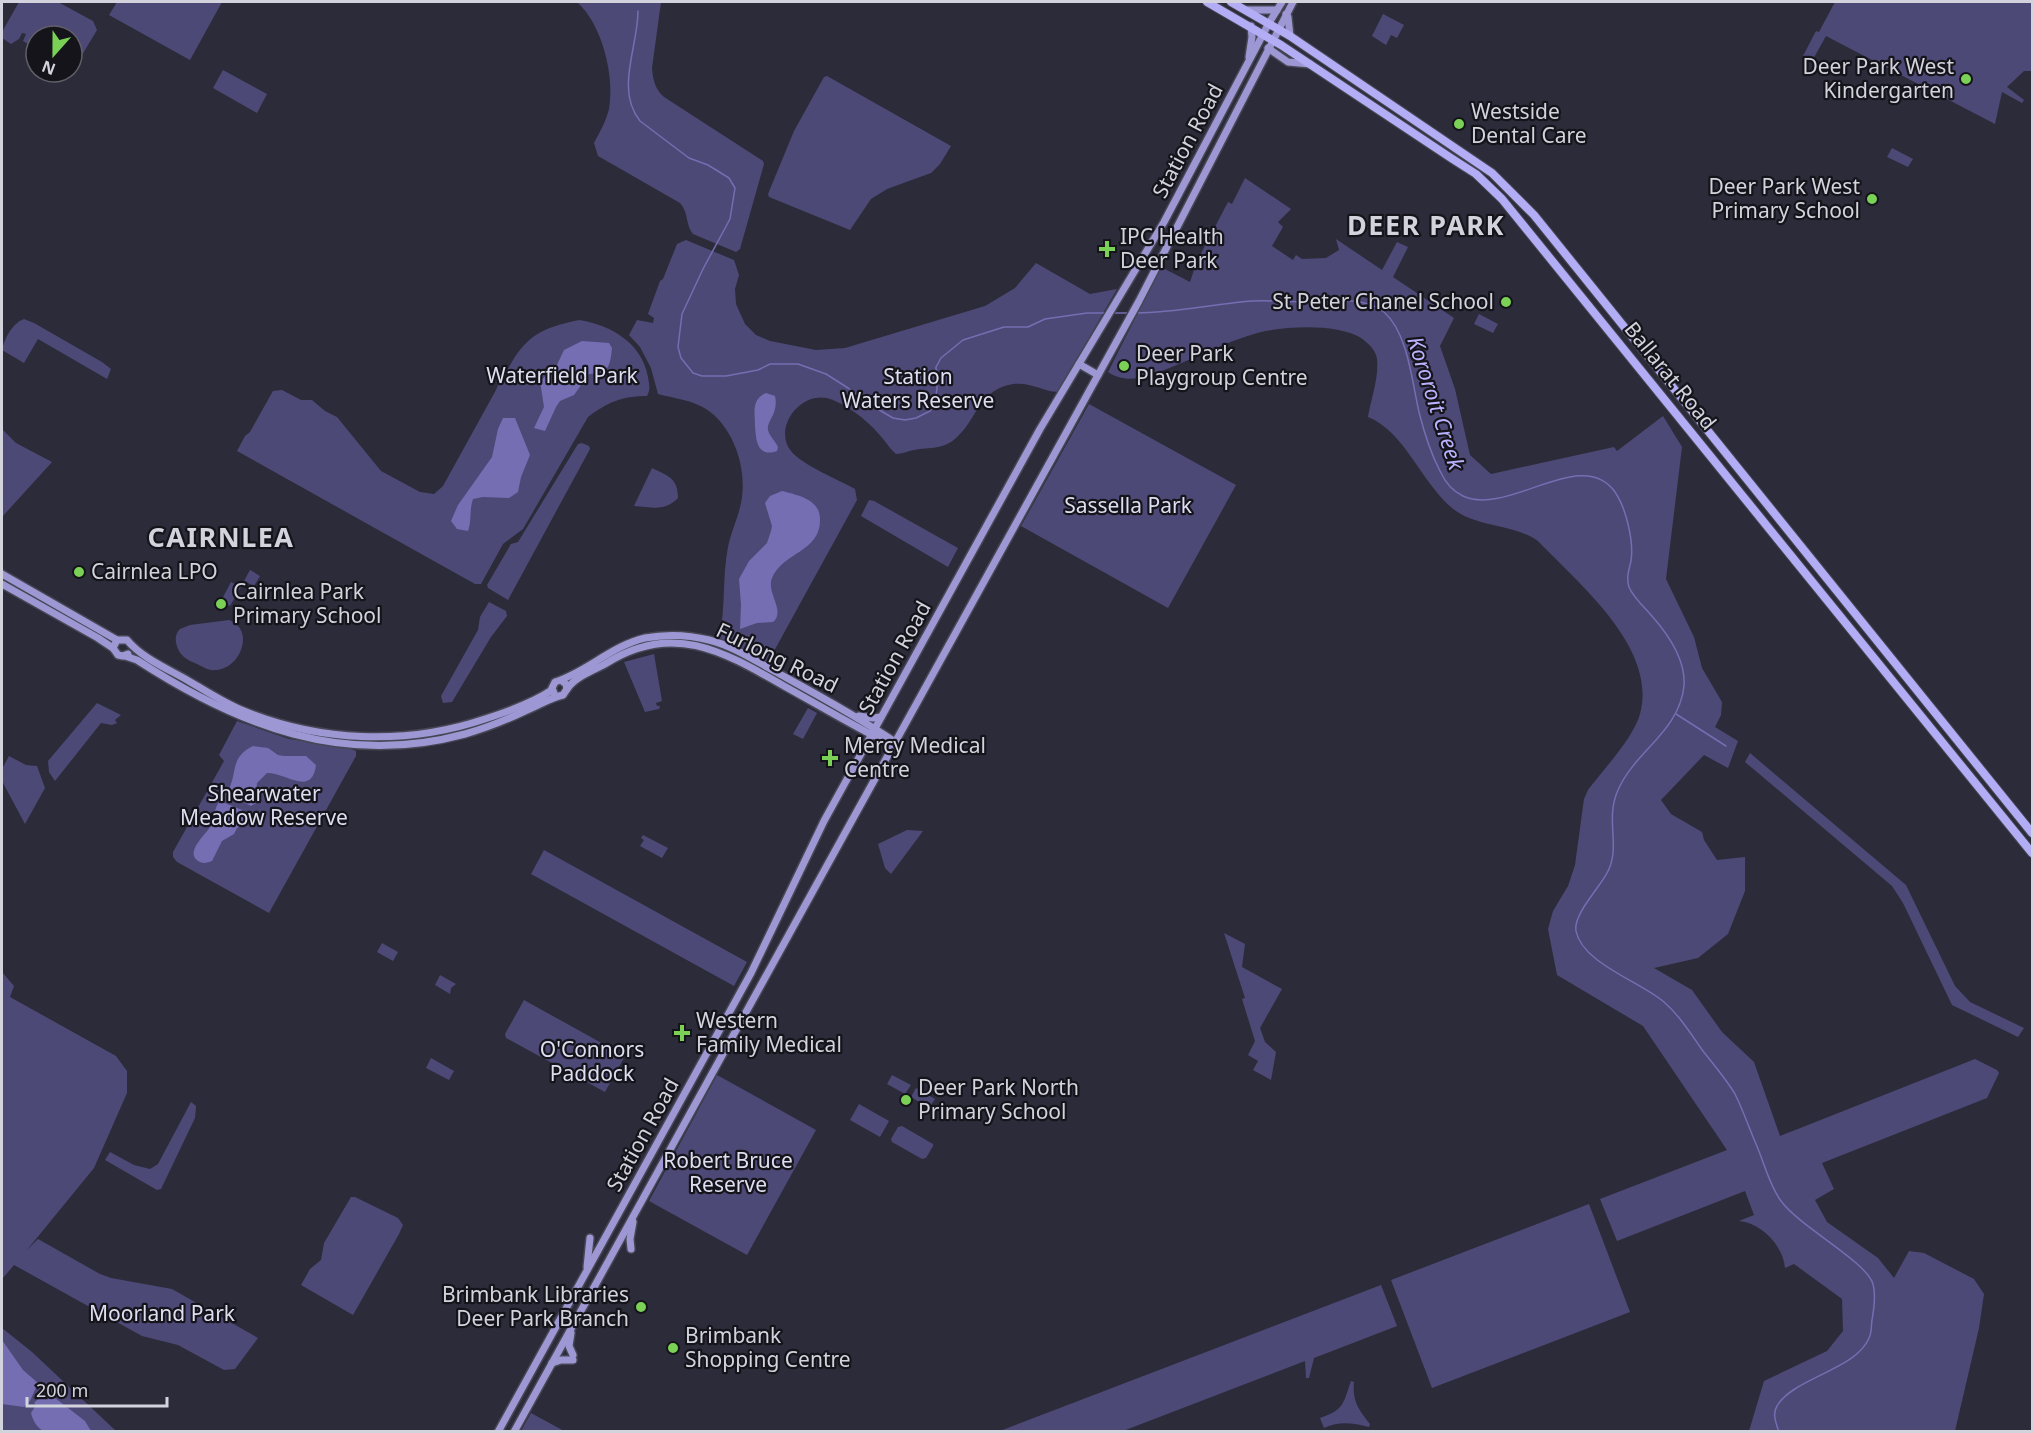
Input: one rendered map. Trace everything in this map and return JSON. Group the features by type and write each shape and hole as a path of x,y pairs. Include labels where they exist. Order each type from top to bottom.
{"highway":[{"name":"Ballarat Road","path":"1207,2 1264,34 1476,174 1515,214 2032,853"},
{"name":"Ballarat Road","path":"1232,2 1290,36 1492,173 1534,215 2032,833"},
{"path":"1572,284 1582,275"}],"main road":[{"name":"Station Road","path":"498,1431 756,965 813,842 881,717 1024,457 1164,222 1282,2"},
{"name":"Station Road","path":"514,1431 1139,301 1293,2"},
{"path":"1246,10 1277,10"},
{"path":"1286,14 1290,36"},
{"path":"1249,63 1251,26"},
{"path":"1268,48 1288,62 1310,64"},
{"path":"1164,222 1175,228"},
{"path":"1078,364 1098,375"},
{"path":"2,574 117,640 127,640 131,646 238,708 304,730 349,736 395,737 449,729 495,716 539,698 552,690 555,682 562,681 566,684 567,689 565,694 510,718 447,738 402,744 339,743 284,733 247,720 211,703 137,660 118,656 113,648 2,584"},
{"path":"71,614 70,619 74,624"},
{"name":"Furlong Road","path":"562,681 612,651 671,636 696,638 720,643 851,713 874,732"},
{"path":"113,648 117,640"},
{"name":"Furlong Road","path":"567,689 574,680 637,645 674,643 700,646 724,653 874,732"},
{"path":"125,656 130,652 131,646"},
{"path":"552,690 558,696"},
{"path":"851,713 873,718 881,717"},
{"path":"874,732 895,742"},
{"path":"632,1249 630,1236 637,1209"},
{"path":"585,1275 590,1254 590,1238"},
{"path":"552,1363 573,1358 569,1346 572,1328"},
{"path":"547,1343 560,1350"}],"green space":[{"path":"19,2 58,2 93,21 97,30 84,52 84,24 24,24 24,34 11,44 2,38 2,32"},
{"path":"117,2 222,2 190,60 109,15"},
{"path":"577,2 661,2 652,68 658,91 763,161 740,249 736,252 693,234 680,203 598,156 594,143 609,109 608,66 600,37 586,12"},
{"path":"1835,2 2032,2 2032,71 2024,71 2007,87 2024,100 2022,103 2002,92 1995,124 1826,36 1812,61 1803,56"},
{"path":"1383,14 1404,25 1397,38 1391,35 1386,45 1372,36"},
{"path":"223,70 267,94 257,113 213,88"},
{"path":"827,76 951,146 940,164 931,173 887,189 871,199 850,230 769,197 768,194 794,131 824,77"},
{"path":"1892,148 1913,159 1908,167 1887,157"},
{"path":"1245,178 1291,209 1278,222 1283,227 1272,246 1293,260 1296,255 1302,259 1326,258 1339,250 1336,239 1382,270 1397,242 1408,247 1393,277 1454,318 1440,346 1455,389 1470,455 1491,474 1614,447 1617,451 1663,416 1682,447 1666,579 1694,637 1702,668 1722,702 1721,715 1715,727 1738,741 1728,768 1704,755 1661,800 1671,814 1702,832 1704,840 1717,860 1745,857 1745,891 1728,934 1698,958 1654,968 1692,990 1722,1032 1754,1062 1780,1136 1975,1059 1999,1073 1987,1098 1822,1163 1834,1189 1815,1200 1827,1222 1878,1258 1894,1278 1909,1251 1924,1253 1974,1279 1984,1294 1979,1328 1955,1431 1749,1431 1764,1381 1827,1351 1843,1331 1842,1299 1794,1264 1785,1268 1780,1251 1770,1237 1755,1226 1739,1221 1754,1215 1745,1191 1617,1241 1600,1199 1727,1150 1643,1026 1557,975 1548,929 1553,911 1568,886 1575,865 1584,799 1588,790 1625,743 1640,714 1642,689 1637,665 1611,619 1593,597 1538,541 1517,531 1472,519 1452,508 1431,485 1392,434 1381,424 1368,417 1376,381 1377,359 1369,344 1351,333 1308,327 1265,331 1138,378 1122,378 1108,372 1161,267 1190,282 1197,261 1228,202 1232,204"},
{"name":"Station Waters Reserve","path":"686,240 734,260 739,275 735,289 736,304 745,324 756,335 770,341 816,350 845,348 985,306 1015,288 1036,263 1090,294 1117,289 1058,392 1022,384 1008,385 998,389 984,401 964,430 947,444 896,454 867,422 855,412 833,400 811,399 801,404 793,412 785,432 786,442 791,451 812,467 855,489 857,500 768,662 719,638 723,615 726,558 743,490 737,450 724,427 706,409 689,401 658,394 651,368 640,347 629,335 637,320 653,323 654,318 648,314 660,281 663,279 677,244"},
{"path":"1479,314 1498,324 1493,333 1474,324"},
{"path":"24,319 102,362 111,369 107,379 38,339 24,363 2,350 12,328"},
{"name":"Waterfield Park","path":"579,320 613,331 632,345 645,365 649,384 647,396 616,401 588,417 523,529 503,544 481,584 475,584 237,451 273,391 282,390 301,400 312,400 337,417 381,471 420,492 434,494 443,486 521,348 545,330"},
{"name":"Sassella Park","path":"1089,404 1236,485 1168,608 1021,526"},
{"path":"2,429 16,443 52,462 2,517"},
{"path":"582,443 590,449 508,600 488,588 487,585 511,544 518,542 578,444"},
{"path":"652,468 671,478 678,491 678,498 663,507 634,506"},
{"path":"869,500 958,548 948,567 861,516"},
{"path":"250,570 260,576 254,586 244,581"},
{"path":"231,582 241,587 230,606 221,601"},
{"path":"489,602 506,611 507,616 491,637 452,702 443,703 441,696 478,630 480,617"},
{"path":"229,620 242,632 243,640 238,657 232,664 210,670 187,659 179,651 176,639 180,629 190,625"},
{"path":"654,654 662,701 656,703 660,706 659,709 645,712 624,662"},
{"path":"97,703 121,715 115,720 117,723 112,725 101,723 55,781 49,772 48,761"},
{"path":"808,708 817,713 803,739 793,734"},
{"name":"Shearwater Meadow Reserve","path":"237,721 289,739 343,746 356,751 356,756 269,913 177,862 173,857 173,852 224,761 219,755"},
{"path":"1750,753 1906,885 1955,986 1970,1002 2024,1028 2018,1037 1952,1005 1903,903 1892,886 1745,762"},
{"path":"9,756 26,765 37,766 45,788 25,824 2,781 2,769"},
{"path":"907,830 923,831 891,874 885,868 878,844"},
{"path":"643,835 668,848 662,858 640,846 644,840 641,838"},
{"path":"544,850 747,962 734,986 531,874"},
{"path":"1224,933 1245,944 1242,967 1282,989 1260,1028 1265,1042 1276,1052 1271,1080 1253,1070 1258,1061 1248,1055 1255,1041 1242,999 1245,998"},
{"path":"382,943 398,952 393,961 377,952"},
{"name":"Moorland Park","path":"2,972 14,986 10,997 116,1056 127,1071 127,1093 94,1168 27,1250 38,1239 100,1274 172,1289 258,1338 235,1369 224,1370 178,1345 142,1336 14,1265 2,1279"},
{"path":"440,975 456,984 451,988 450,994 435,985"},
{"name":"O'Connors Paddock","path":"524,1000 625,1056 605,1092 506,1038 505,1034"},
{"path":"431,1058 454,1071 449,1080 426,1068"},
{"name":"Robert Bruce Reserve","path":"717,1075 816,1130 747,1255 649,1201"},
{"path":"892,1075 911,1085 905,1094 887,1084"},
{"path":"916,1088 935,1099 929,1108 911,1097"},
{"path":"191,1102 196,1106 195,1118 161,1189 157,1190 105,1160 110,1152 134,1165 150,1169 158,1164"},
{"path":"859,1104 889,1121 880,1137 850,1120"},
{"path":"902,1126 933,1144 926,1158 922,1159 892,1142 891,1139 898,1127"},
{"path":"351,1197 398,1218 403,1225 353,1315 301,1285 310,1269 321,1260 324,1243"},
{"path":"1589,1204 1630,1312 1432,1388 1391,1280"},
{"path":"1381,1285 1397,1326 1314,1358 1309,1378 1306,1378 1305,1361 1123,1431 1000,1431"},
{"path":"2,1328 32,1352 116,1431 2,1431"},
{"path":"1351,1381 1354,1382 1357,1405 1370,1424 1369,1427 1346,1423 1324,1428 1320,1418 1334,1412 1342,1405"},
{"path":"531,1413 564,1431 521,1431"}],"shaded area":[{"path":"582,341 609,343 612,348 607,368 601,372 589,374 574,395 560,401 545,431 534,428 544,407 540,381 556,367 564,350"},
{"path":"766,393 775,396 776,402 768,430 778,447 777,451 770,453 765,452 759,446 755,426 756,403"},
{"path":"503,418 515,418 530,455 518,492 509,498 473,499 468,531 457,529 451,521 458,505 492,457 498,429"},
{"path":"782,491 812,502 819,512 819,530 808,545 777,569 772,578 771,590 777,607 776,618 773,622 757,623 740,629 739,579 749,561 767,543 772,526 765,503 770,496"},
{"path":"253,746 268,748 278,755 306,756 316,765 314,775 304,782 267,773 257,783 256,803 251,806 241,801 234,802 226,794 237,761 245,751"},
{"path":"220,801 242,810 247,820 237,828 234,834 222,841 212,861 202,863 194,857 195,847 212,824"},
{"path":"2,1340 23,1370 38,1383 30,1401 24,1407 2,1404"},
{"path":"46,1391 85,1421 91,1431 45,1432 40,1428 31,1413 36,1405 34,1403"}],"waterway":[{"name":"Kororoit Creek","path":"638,11 628,82 633,109 640,121 689,158 708,165 729,178 735,188 730,219 682,314 678,347 681,358 693,373 702,376 726,376 758,370 770,364 798,364 826,374 893,418 905,420 916,418 930,411 934,405 937,389 936,367 941,358 963,340 1004,327 1028,327 1045,319 1087,313 1107,313"},
{"name":"Kororoit Creek","path":"1136,313 1165,312 1259,301 1346,301 1376,307 1384,312 1399,332 1433,457 1442,475 1455,492 1481,500 1501,498 1564,478 1584,476 1601,480 1615,492 1626,516 1630,535 1632,553 1628,577 1629,587 1664,630 1675,648 1682,667 1684,686 1674,716 1635,764 1618,790 1614,801 1612,821 1612,860 1605,876 1579,916 1576,931 1589,953 1600,962 1670,1007 1735,1094 1770,1181 1781,1201 1802,1222 1858,1265 1868,1275 1874,1288 1871,1334 1862,1349 1838,1366 1785,1396 1775,1412 1779,1432"},
{"name":"Kororoit Creek","path":"1112,313 1128,313"},
{"path":"1676,714 1726,746"}],"place":[{"name":"Deer Park West Kindergarten","path":"1966,79"},
{"name":"Westside Dental Care","path":"1459,124"},
{"name":"Deer Park West Primary School","path":"1872,199"},
{"name":"IPC Health Deer Park","path":"1107,249"},
{"name":"St Peter Chanel School","path":"1506,302"},
{"name":"Deer Park Playgroup Centre","path":"1124,366"},
{"name":"Cairnlea LPO","path":"79,572"},
{"name":"Cairnlea Park Primary School","path":"221,604"},
{"name":"Mercy Medical Centre","path":"830,758"},
{"name":"Western Family Medical","path":"682,1033"},
{"name":"Deer Park North Primary School","path":"906,1100"},
{"name":"Brimbank Libraries Deer Park Branch","path":"641,1307"},
{"name":"Brimbank Shopping Centre","path":"673,1348"}],"district":[{"name":"DEER PARK","path":"1426,226"},
{"name":"CAIRNLEA","path":"221,538"}]}
